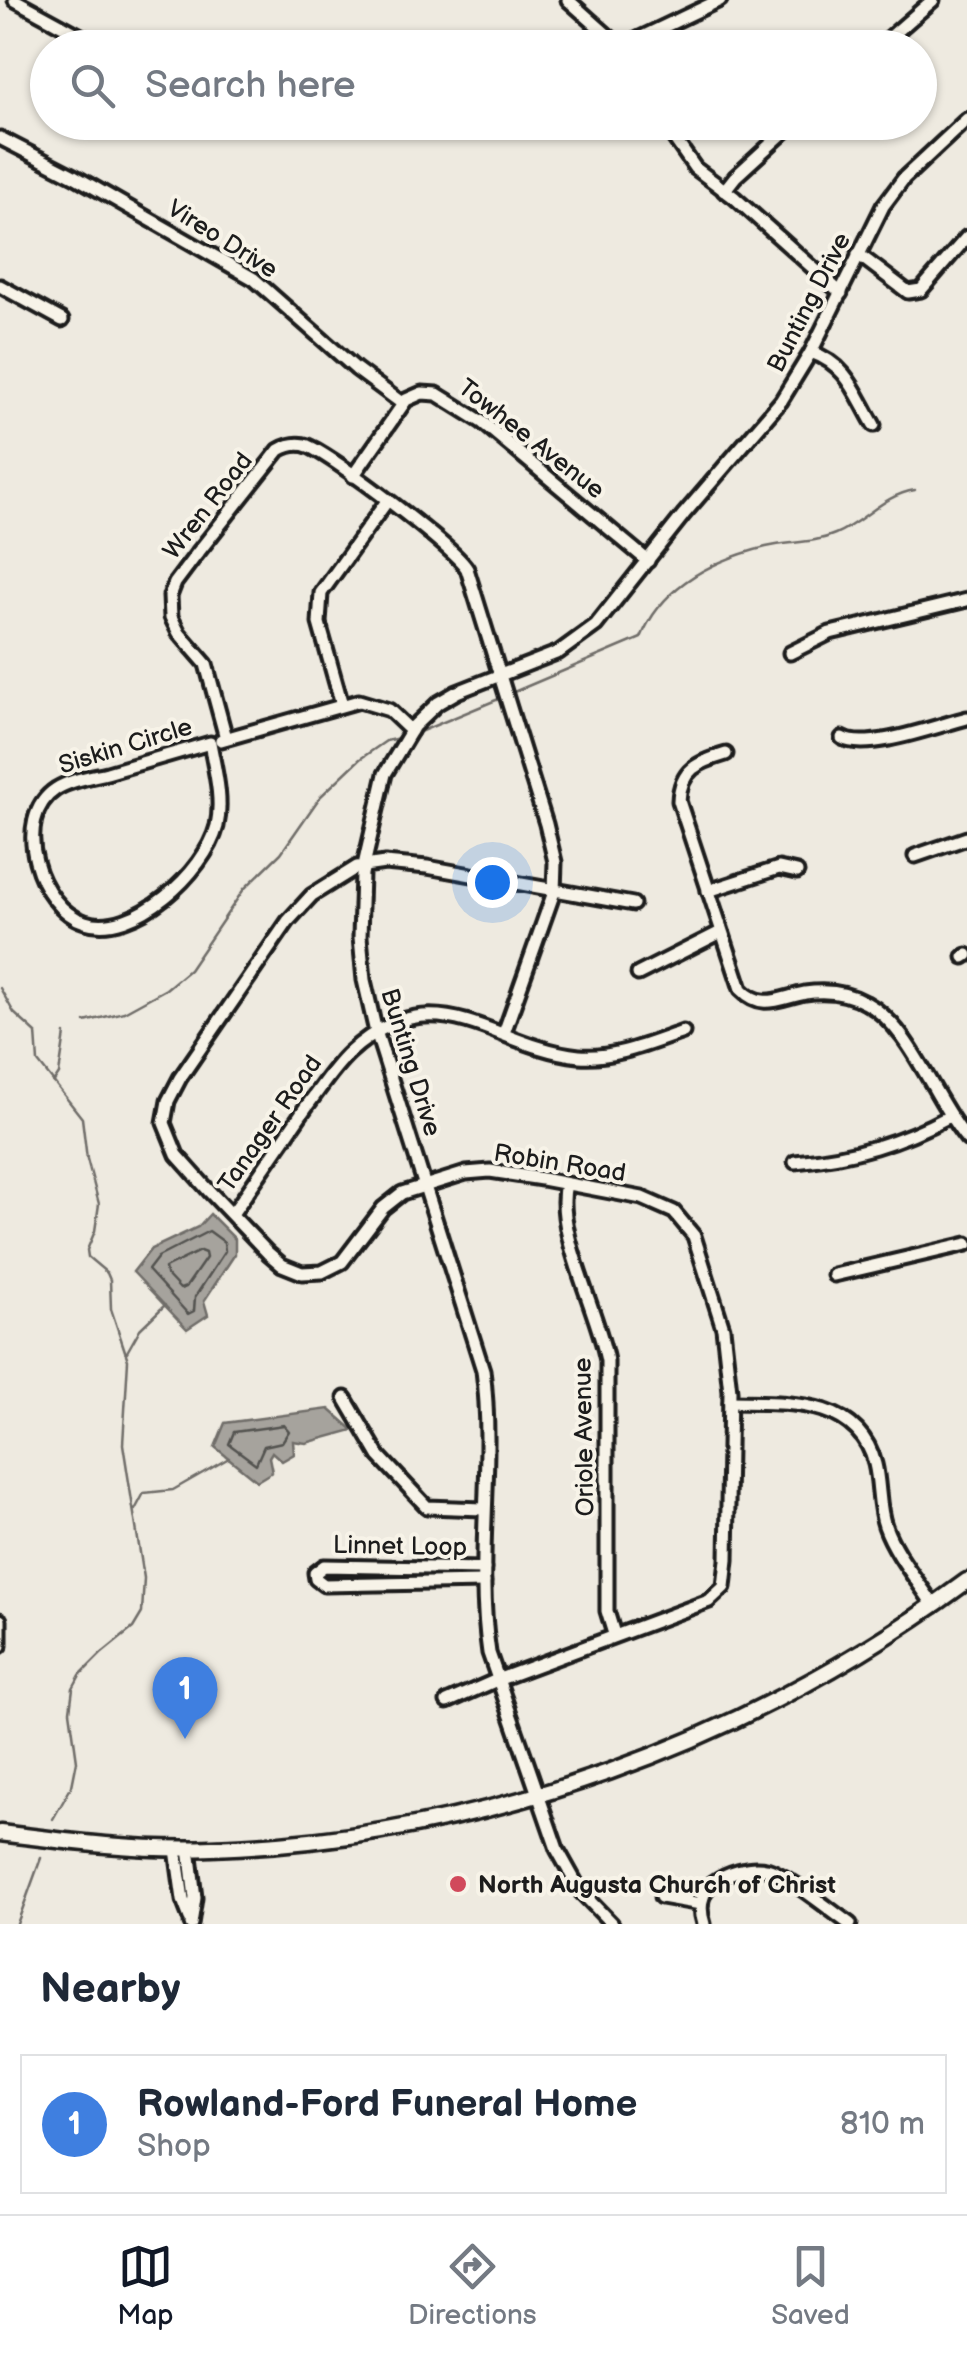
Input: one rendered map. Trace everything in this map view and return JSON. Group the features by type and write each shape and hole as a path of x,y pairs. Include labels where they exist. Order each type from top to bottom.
{"main road":[{"path":"0,1833 183,1848 264,1845 442,1819 538,1794 667,1750 743,1717 860,1655 967,1582"}],"street":[{"path":"15,0 69,30"},
{"path":"568,0 602,30"},
{"path":"686,0 697,10"},
{"path":"656,30 720,0"},
{"path":"899,30 933,0"},
{"name":"Bunting Drive","path":"612,1924 574,1882 557,1849 497,1680 486,1637 483,1370 377,1034 364,980 360,937 364,865 385,774 411,730 447,697 578,640 618,600 781,401 812,352 883,206 904,178 967,119"},
{"name":"Vireo Drive","path":"0,138 254,279 356,368 404,404"},
{"path":"674,140 687,160 840,293"},
{"path":"724,192 735,176 775,140"},
{"path":"858,254 914,293 921,290 967,237"},
{"path":"0,286 62,320"},
{"path":"812,352 830,358 842,368 874,425"},
{"name":"Towhee Avenue","path":"404,404 416,394 428,392 456,404 546,473 648,560"},
{"path":"353,476 404,404"},
{"name":"Wren Road","path":"226,738 206,664 171,617 172,589 282,448 306,445 387,501 464,563 553,850 554,892"},
{"path":"342,705 319,622 320,593 387,501"},
{"path":"790,653 830,633 967,600"},
{"name":"Siskin Circle","path":"210,743 219,814 212,840 194,869 178,886 128,919 100,925 74,918 44,883 34,855 33,828 44,800 66,784 342,705 359,701 374,703 396,715 411,730"},
{"path":"842,738 854,743 869,742 967,718"},
{"path":"726,754 693,766 683,778 681,806 741,990 755,1000 773,1002 825,992 850,996 883,1014 967,1139"},
{"path":"915,856 967,838"},
{"name":"Robin Road","path":"447,1702 614,1634 709,1601 724,1587 730,1402 724,1328 700,1251 686,1223 651,1200 478,1171 402,1192 388,1203 348,1258 318,1273 302,1273 282,1265 172,1147 164,1123 168,1102 180,1078 295,912 324,886 364,865 396,863 427,867 634,904"},
{"path":"708,892 778,868 797,872"},
{"path":"504,1033 554,892"},
{"path":"638,974 721,932"},
{"name":"Tanager Road","path":"232,1214 336,1066 377,1034 407,1020 438,1016 472,1020 564,1053 595,1056 683,1032"},
{"path":"795,1162 881,1147 950,1116"},
{"name":"Oriole Avenue","path":"566,1184 562,1211 606,1361 606,1611 614,1634"},
{"path":"834,1275 967,1244"},
{"path":"344,1398 380,1456 426,1507 483,1509"},
{"path":"730,1402 808,1405 830,1411 854,1428 873,1456 886,1530 934,1606"},
{"name":"Linnet Loop","path":"324,1566 425,1567 484,1576 424,1585 324,1585 316,1579 316,1573 324,1566"},
{"path":"424,1585 425,1567"},
{"path":"0,1620 0,1646"},
{"path":"183,1848 195,1898 191,1923"},
{"path":"704,1924 701,1904 706,1890 737,1871 764,1868 850,1924"},
{"path":"661,1897 701,1904"}],"water":[{"path":"210,1214 235,1239 235,1254 204,1301 208,1315 187,1329 133,1272 151,1249 198,1227"},
{"path":"329,1409 353,1430 306,1443 293,1441 294,1454 282,1461 272,1452 272,1472 257,1481 215,1447 225,1423"}],"waterway":[{"path":"509,694 641,638 662,603 709,568 766,547 827,537 893,497 915,490"},
{"path":"417,733 501,698"},
{"path":"85,1022 124,1012 166,989 189,970 244,889 281,853 320,797 360,759 386,741 399,738"},
{"path":"0,988 14,1013 36,1033 38,1062 82,1118 87,1159 99,1204 88,1257 110,1280 111,1309 128,1360 123,1444 144,1578 142,1613 133,1628 101,1654 73,1688 70,1711 77,1761 72,1786 53,1819"},
{"path":"53,1083 59,1074 65,1034"},
{"path":"127,1352 140,1329 165,1305"},
{"path":"135,1510 144,1493 173,1490 229,1458"},
{"path":"17,1924 41,1858"}],"place":[{"name":"Rowland-Ford Funeral Home","path":"185,1739"},
{"name":"North Augusta Church of Christ","path":"458,1884"}]}
